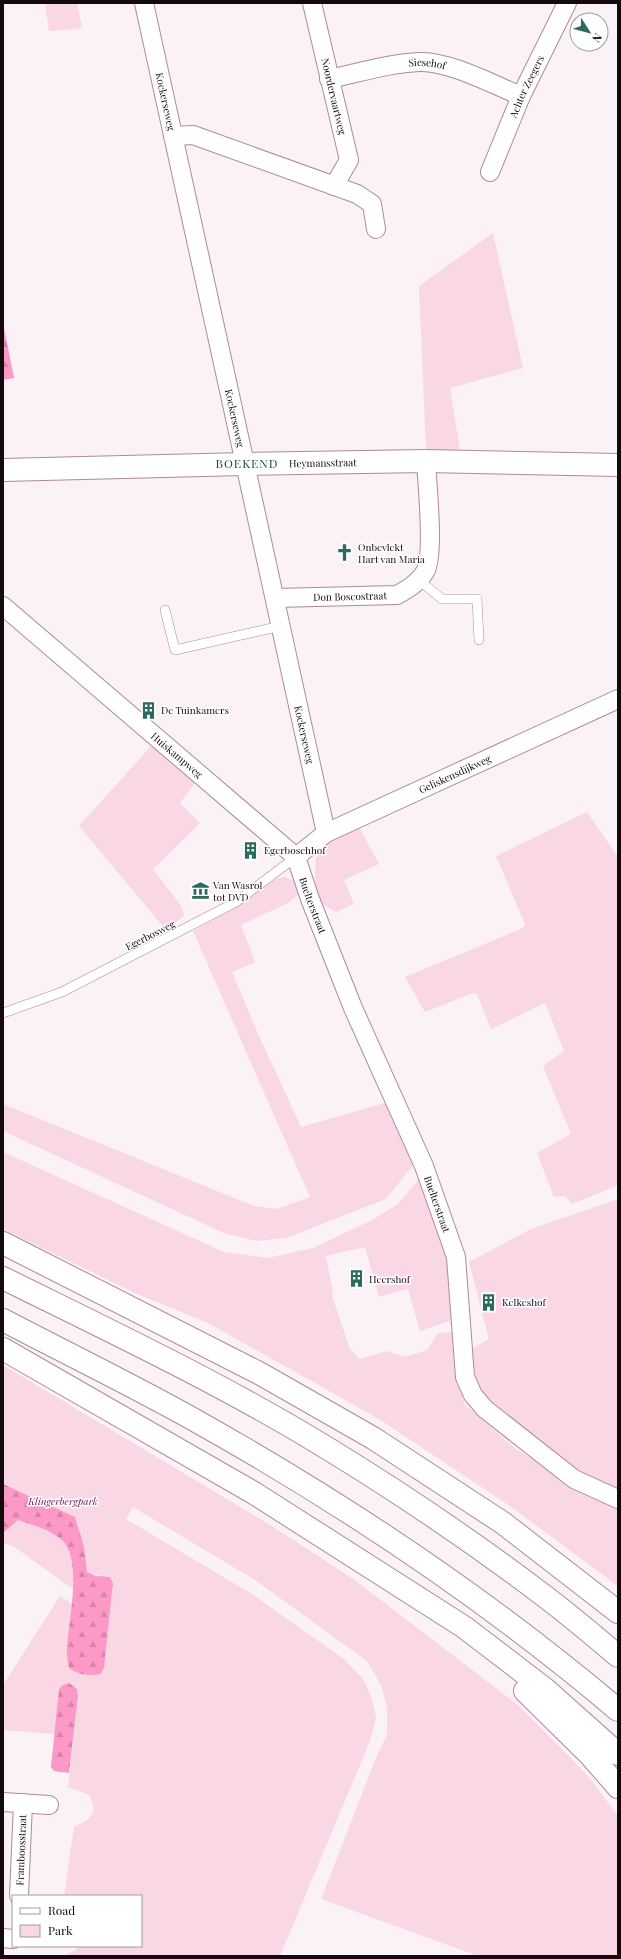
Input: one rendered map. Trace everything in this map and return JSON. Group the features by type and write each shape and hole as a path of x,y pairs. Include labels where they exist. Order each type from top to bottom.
{"main road":[{"name":"Heymansstraat","path":"3,470 426,461 618,464"},
{"path":"3,1243 259,1373 373,1438 502,1523 617,1612"},
{"path":"3,1278 184,1369 321,1444 486,1553 539,1592 618,1656"},
{"path":"3,1320 198,1422 337,1505 431,1566 499,1614 570,1669 618,1710"},
{"path":"3,1349 254,1493 414,1594 464,1627 545,1689 618,1754"},
{"path":"414,1594 536,1701 591,1756 618,1787"}],"street":[{"name":"Kockerseweg","path":"144,3 326,833"},
{"name":"Noordervaartweg","path":"312,3 349,160 334,186"},
{"name":"Achter Zeegers","path":"490,172 521,96 567,3"},
{"name":"Siesehof","path":"329,79 387,67 421,62 456,69 521,96"},
{"path":"173,136 193,134 357,194 372,204 376,229"},
{"name":"Don Boscostraat","path":"275,598 397,595 412,587 426,571 430,551 426,461"},
{"name":"Huiskampweg","path":"3,606 296,857"},
{"name":"Geliskensdijkweg","path":"296,857 326,833 618,699"},
{"name":"Buelterstraat","path":"296,857 310,899 353,1008 424,1166 456,1257 465,1377 473,1395 485,1409 574,1479 618,1498"},
{"path":"3,1802 49,1805"},
{"name":"Framboosstraat","path":"19,1895 23,1803"}],"lane":[{"path":"419,580 442,599 477,599 480,640"},
{"path":"165,610 175,650 281,626"},
{"name":"Egerbosweg","path":"3,1013 62,992 236,902 296,857"}],"green space":[{"path":"45,3 77,3 82,27 77,29 49,31"},
{"path":"493,233 523,368 450,388 460,450 426,450 419,286"},
{"path":"3,323 14,378 3,380"},
{"path":"154,743 183,767 195,783 180,803 200,823 153,869 182,907 184,916 166,930 79,826"},
{"path":"587,812 618,857 618,1185 572,1204 565,1196 554,1197 537,1153 571,1134 543,1066 564,1051 545,1003 491,1029 477,994 473,993 425,1012 405,977 523,928 525,924 496,856"},
{"path":"358,825 379,864 344,880 354,904 336,912 318,902 315,870 317,854 320,847 329,839"},
{"path":"285,877 295,883 301,893 286,904 241,925 255,962 232,972 259,1036 301,1127 388,1102 414,1164 386,1199 286,1238 257,1241 226,1234 3,1131 3,1104 254,1206 277,1209 310,1197 193,931 238,906 276,879"},
{"path":"3,1152 224,1252 268,1258 313,1248 372,1220 398,1204 419,1179 448,1254 455,1319 420,1331 408,1289 379,1297 365,1247 326,1256 333,1292 332,1296 350,1349 360,1359 387,1351 405,1357 427,1350 438,1333 457,1332 464,1404 516,1449 599,1499 618,1505 618,1586 507,1504 379,1419 208,1323 137,1294 3,1229"},
{"path":"618,1199 618,1490 602,1484 555,1459 477,1391 470,1369 471,1349 489,1339 469,1262 531,1229"},
{"name":"Klingerbergpark","path":"3,1365 272,1526 356,1581 519,1706 588,1776 618,1816 618,1956 478,1956 321,1899 378,1753 387,1735 387,1707 381,1685 367,1661 255,1580 133,1507 126,1519 252,1594 344,1659 363,1679 372,1699 376,1718 370,1741 280,1956 64,1956 76,1950 78,1947 142,1947 142,1895 64,1895 74,1827 89,1818 93,1811 92,1801 89,1795 68,1787 78,1697 77,1689 59,1689 55,1734 3,1730 3,1685 60,1596 72,1604 71,1618 101,1674 104,1668 113,1583 110,1577 91,1574 73,1580 73,1589 13,1546 3,1543"},
{"path":"3,1484 75,1517 84,1547 87,1572 96,1576 110,1577 113,1583 104,1668 101,1674 84,1674 69,1668 67,1653 73,1594 73,1578 69,1550 62,1540 52,1533 18,1520 3,1533"},
{"path":"69,1683 77,1689 78,1696 69,1773 54,1771 51,1767 59,1689 63,1685"}],"place":[{"name":"Onbevlekt Hart van Maria","path":"345,553"},
{"name":"De Tuinkamers","path":"148,710"},
{"name":"Egerboschhof","path":"251,850"},
{"name":"Van Wasrol tot DVD","path":"200,891"},
{"name":"Heershof","path":"356,1279"},
{"name":"Kelkeshof","path":"489,1302"}],"district":[{"name":"BOEKEND","path":"247,464"}]}
